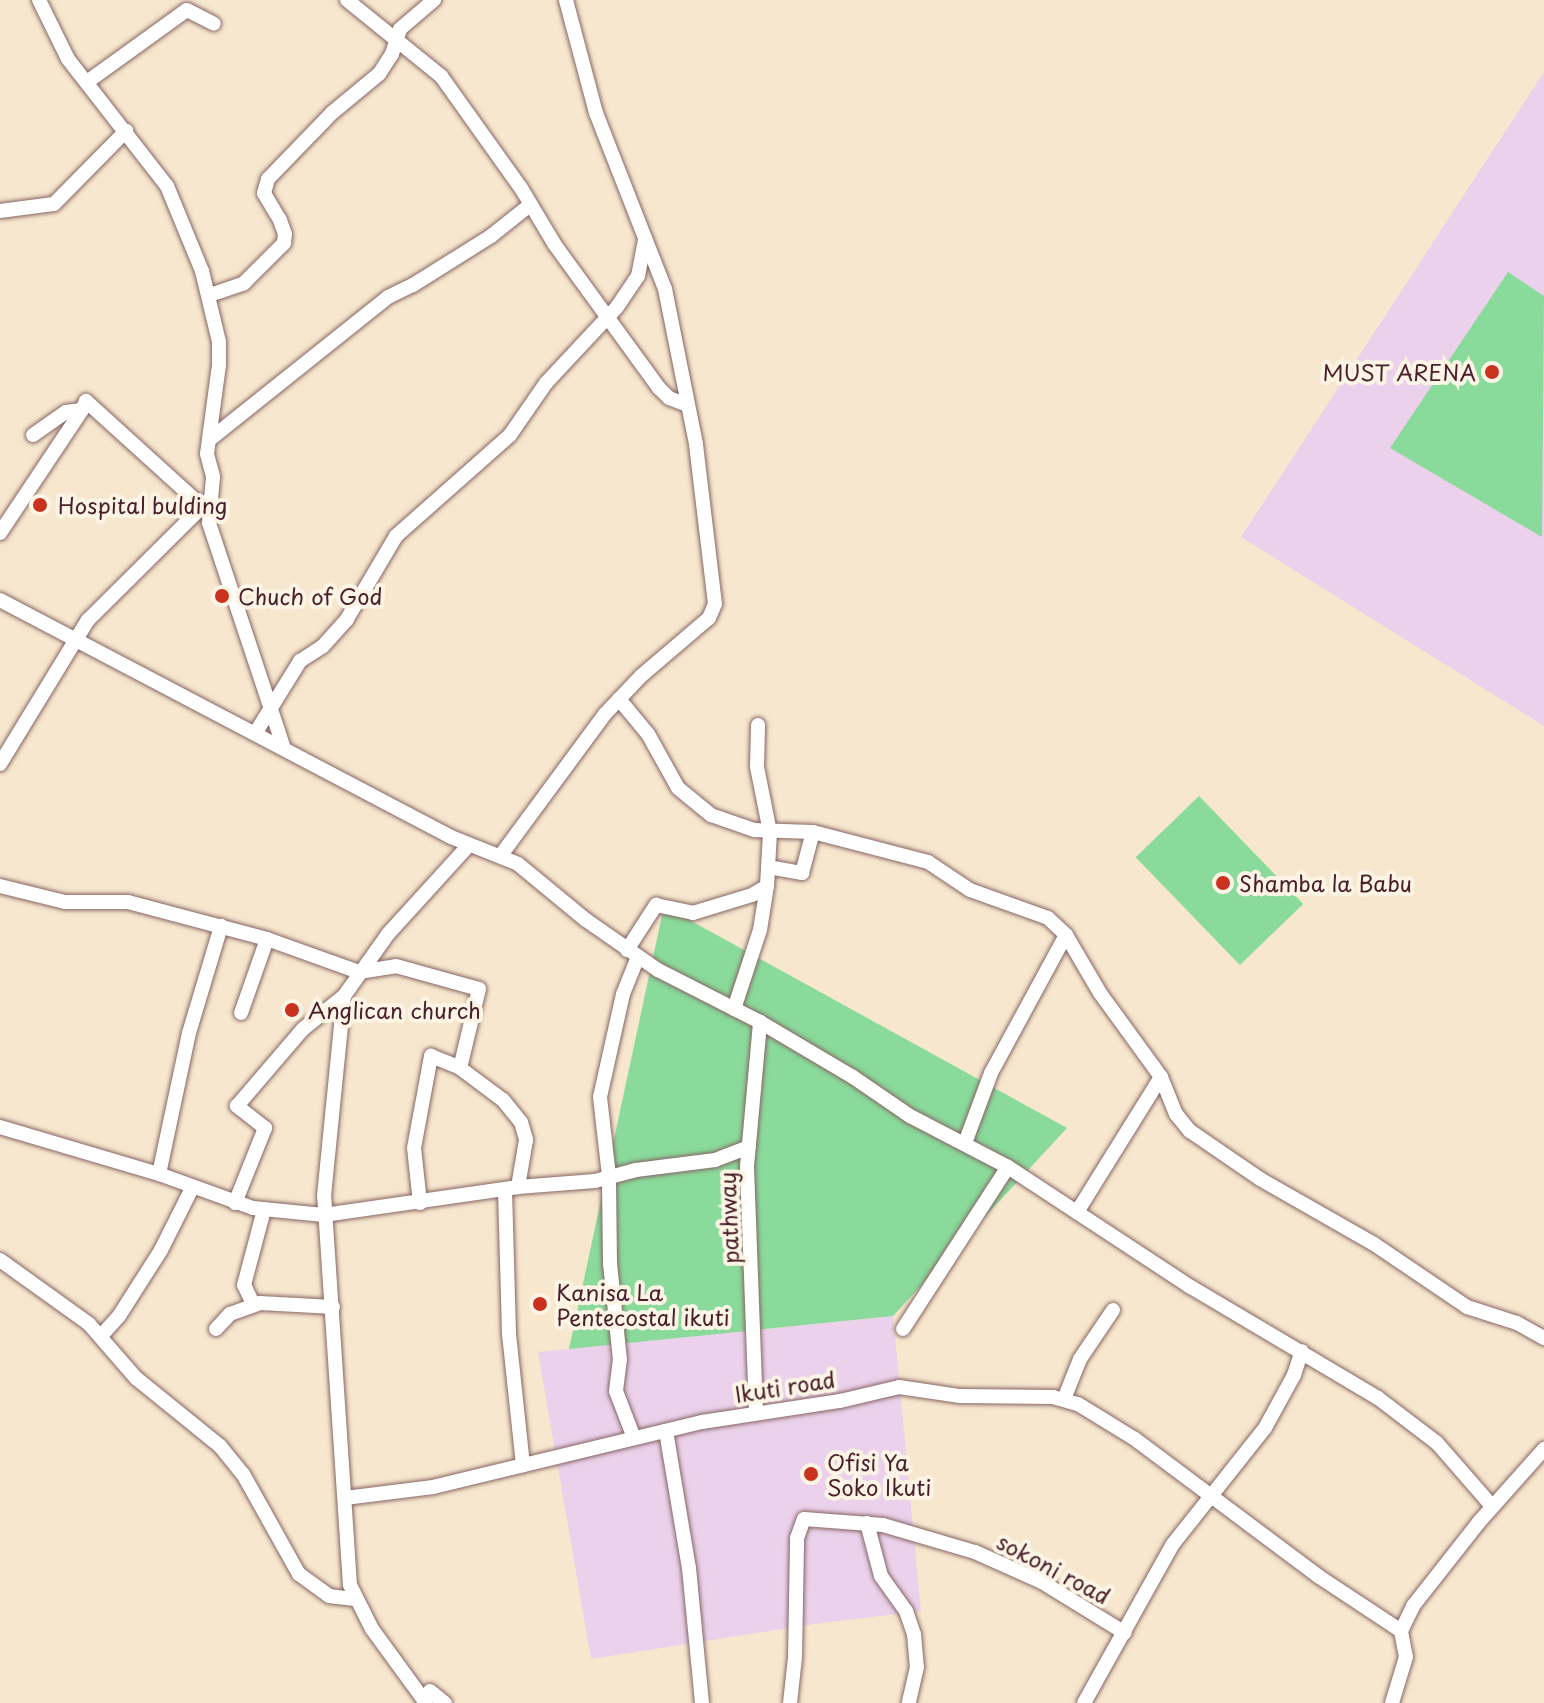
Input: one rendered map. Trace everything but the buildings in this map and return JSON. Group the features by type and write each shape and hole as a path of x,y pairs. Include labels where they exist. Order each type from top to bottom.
{"street":[{"path":"39,0 56,40 167,186 189,233 210,295 217,327 219,365 209,440 209,523 219,560 246,625 283,746"},
{"path":"347,0 441,76 555,245 664,395 687,405"},
{"path":"210,295 244,283 284,243 285,234 280,220 264,193 268,179 322,123 379,74 408,20 434,0"},
{"path":"501,855 619,699 709,618 715,604 696,444 673,325 646,234 596,113 566,0"},
{"path":"87,82 187,10 214,24"},
{"path":"0,211 54,204 126,131"},
{"path":"209,440 344,335 371,309 491,236 530,205"},
{"path":"256,732 300,661 323,646 347,619 370,575 396,536 510,435 536,396 608,316 638,276 646,234"},
{"path":"0,533 86,401 207,502"},
{"path":"33,435 66,412 82,410"},
{"path":"0,764 75,639 109,598 207,502"},
{"path":"0,600 469,845 501,855 535,877 633,954 826,1060 910,1116 1008,1167 1191,1287 1302,1351 1418,1426 1439,1444 1492,1506"},
{"path":"619,699 641,723 674,783 711,815 770,832 813,832 928,862 970,890 1048,918 1066,935 1100,993 1161,1077 1176,1114 1190,1131 1306,1208 1374,1244 1467,1307 1517,1323 1544,1338"},
{"path":"734,1009 760,930 767,886 770,832 757,767 758,725"},
{"path":"768,867 802,873 813,832"},
{"path":"235,1203 265,1128 237,1106 303,1029 344,996 388,934 469,845"},
{"path":"0,886 65,902 128,902 267,939 359,972 396,966 479,989 460,1068"},
{"path":"634,1438 616,1391 620,1360 610,1263 609,1176 600,1097 623,994 633,954 656,905 693,913 746,897 767,886"},
{"path":"159,1174 189,1033 221,926"},
{"path":"965,1143 991,1073 1066,935"},
{"path":"241,1013 267,939"},
{"path":"344,996 324,1215 333,1307 350,1585 355,1599 428,1697 445,1703"},
{"name":"pathway","path":"756,1412 749,1147 760,1022"},
{"path":"420,1203 414,1148 431,1056 460,1068 503,1100 521,1122 526,1140 512,1189 509,1334 523,1465"},
{"path":"1077,1212 1161,1077"},
{"path":"0,1127 159,1174 235,1203 264,1210 324,1215 595,1181 609,1176 715,1160 749,1147"},
{"path":"903,1329 1008,1167"},
{"path":"101,1336 119,1316 161,1250 192,1188"},
{"path":"253,1304 244,1285 264,1210"},
{"path":"0,1260 64,1305 101,1336 136,1378 202,1430 234,1462 299,1574 329,1596 355,1599"},
{"path":"216,1329 230,1314 253,1304 333,1307"},
{"path":"1064,1399 1080,1359 1113,1310"},
{"path":"1084,1703 1173,1544 1265,1428 1294,1375 1302,1351"},
{"name":"Ikuti road","path":"345,1498 433,1487 666,1431 756,1412 840,1401 899,1387 960,1396 1064,1399 1108,1422 1211,1493 1306,1568 1401,1631"},
{"path":"666,1431 692,1587 702,1703"},
{"path":"1392,1703 1406,1657 1401,1631 1413,1606 1492,1506 1544,1449"},
{"name":"sokoni road","path":"790,1703 795,1658 796,1556 802,1521 867,1523 975,1552 1042,1582 1125,1633"},
{"path":"867,1523 881,1576 906,1611 914,1634 917,1667 909,1703"}],"shaded area":[{"path":"1544,72 1544,726 1241,537"},
{"path":"893,1316 921,1611 814,1624 591,1659 538,1352"}],"green space":[{"name":"MUST ARENA","path":"1508,272 1544,296 1542,537 1390,448"},
{"name":"Shamba la Babu","path":"1199,796 1303,904 1240,965 1136,857"},
{"path":"664,906 1067,1128 893,1316 569,1349"}],"place":[{"name":"MUST ARENA","path":"1492,372"},
{"name":"Hospital bulding","path":"40,505"},
{"name":"Chuch of God","path":"222,596"},
{"name":"Shamba la Babu","path":"1223,883"},
{"name":"Anglican church","path":"292,1010"},
{"name":"Kanisa La Pentecostal ikuti","path":"540,1304"},
{"name":"Ofisi Ya Soko Ikuti","path":"811,1474"}]}
